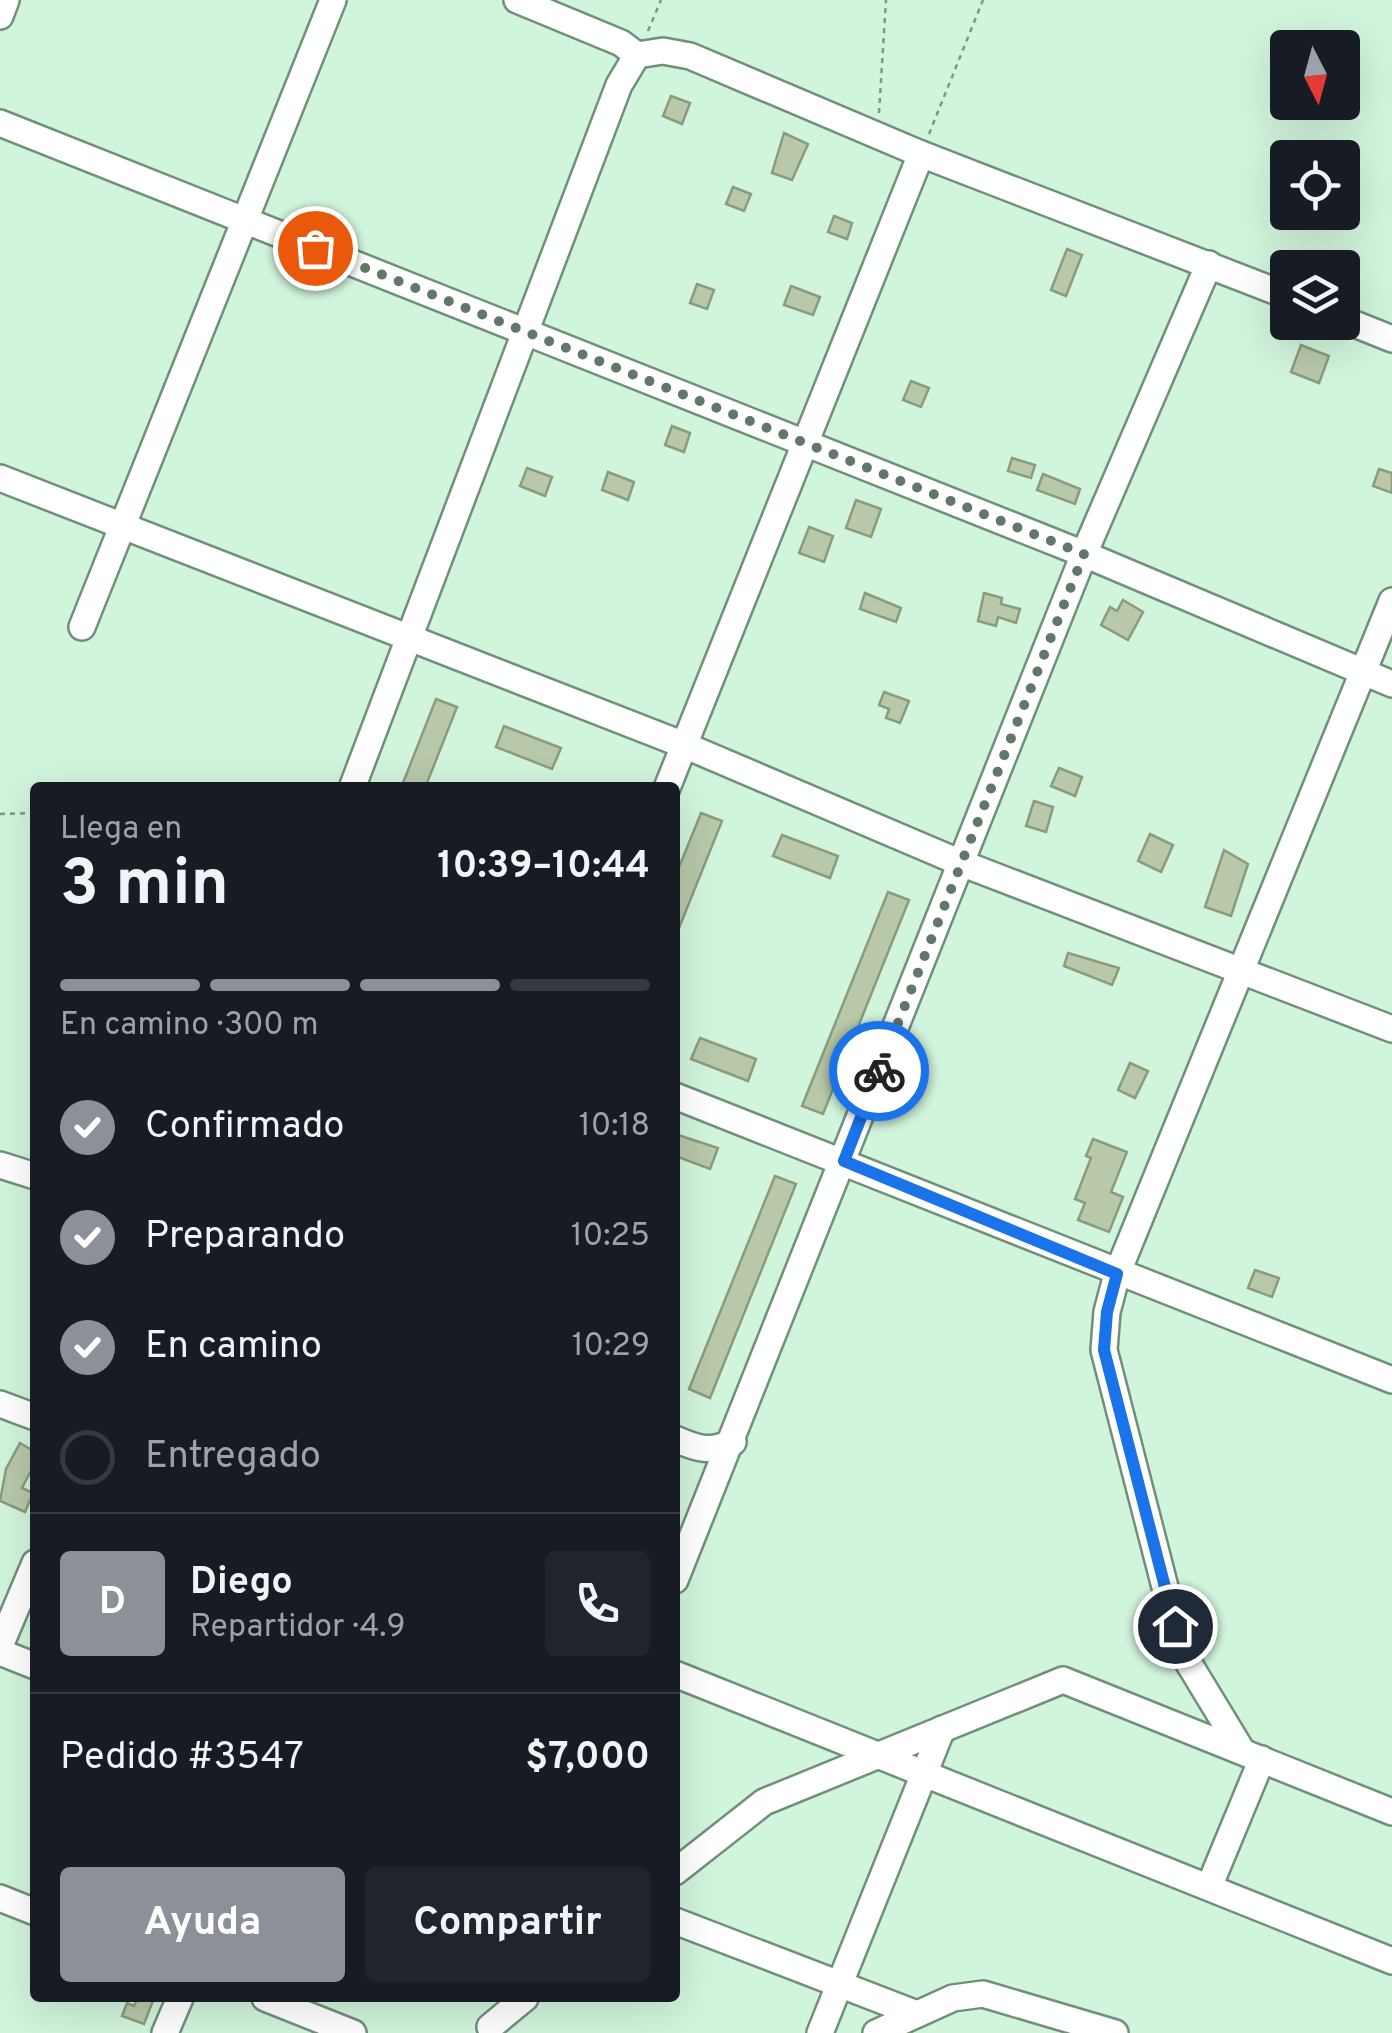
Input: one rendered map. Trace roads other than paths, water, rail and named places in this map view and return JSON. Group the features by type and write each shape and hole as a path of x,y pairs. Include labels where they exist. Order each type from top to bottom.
{"street":[{"path":"0,16 6,0"},
{"path":"82,628 333,0"},
{"path":"517,0 621,43 637,56"},
{"path":"354,782 619,85 637,56 663,51 690,56 922,154 1270,289"},
{"path":"0,124 1084,554 1392,684"},
{"path":"669,782 922,154"},
{"path":"680,1568 1084,554 1209,264"},
{"path":"1360,326 1392,339"},
{"path":"0,478 410,642 684,745 961,863 1240,967 1392,1029"},
{"path":"1252,1755 1188,1662 1104,1350 1107,1312 1117,1274 1240,967 1392,601"},
{"path":"680,1098 1392,1380"},
{"path":"0,1164 30,1173"},
{"path":"0,1404 30,1415"},
{"path":"680,1441 698,1449 716,1450 732,1442"},
{"path":"30,1575 0,1649 30,1664"},
{"path":"680,1676 1392,1960"},
{"path":"680,1868 764,1802 1063,1680 1392,1812"},
{"path":"820,2033 942,1729"},
{"path":"1208,1888 1252,1755"},
{"path":"0,1898 30,1910"},
{"path":"680,1922 917,2014"},
{"path":"876,2033 952,1998 984,1994 1116,2033"},
{"path":"165,2033 178,2002"},
{"path":"275,2002 353,2033"},
{"path":"488,2030 500,2002"},
{"path":"488,2030 521,2002"}]}
